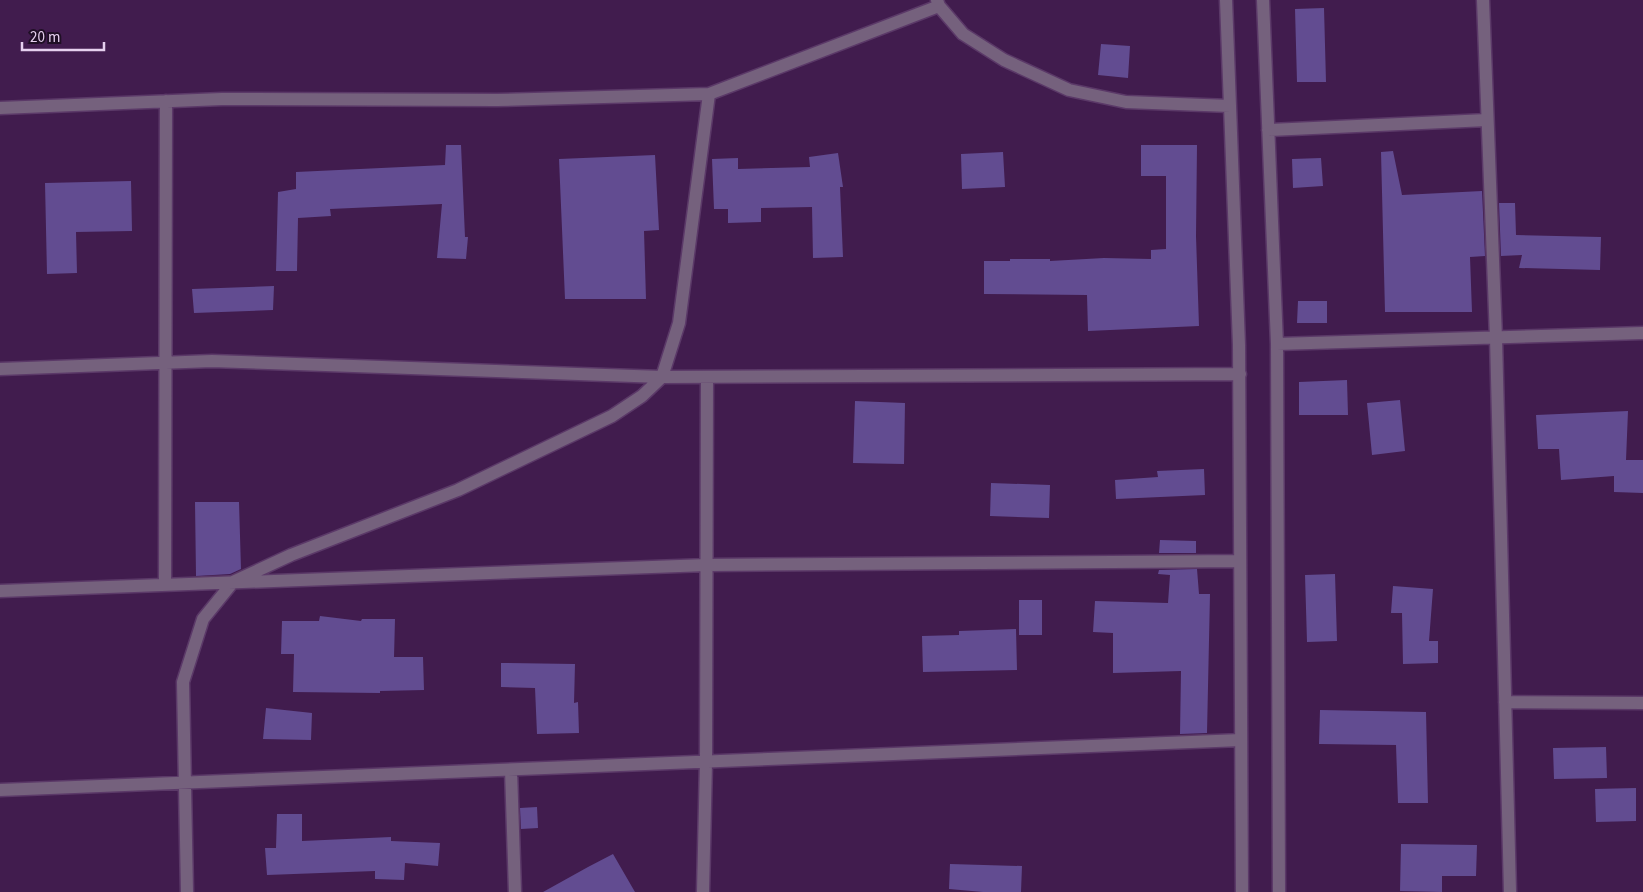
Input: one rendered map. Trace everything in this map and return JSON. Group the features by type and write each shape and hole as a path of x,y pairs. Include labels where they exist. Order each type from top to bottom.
{"street":[{"path":"1226,0 1240,374 1242,892"},
{"path":"1263,0 1277,344 1279,892"},
{"path":"1483,0 1496,338 1510,892"},
{"path":"0,108 222,99 497,100 709,94 938,3 963,34 1004,60 1069,90 1126,102 1230,106"},
{"path":"187,892 183,682 203,619 233,582 292,555 466,486 612,416 642,396 662,377 679,324 709,94"},
{"path":"165,585 166,101"},
{"path":"1268,130 1487,120"},
{"path":"1277,344 1643,333"},
{"path":"0,369 212,361 662,377 1240,374"},
{"path":"703,892 706,762 707,377"},
{"path":"0,591 707,565 1240,561"},
{"path":"1505,702 1643,703"},
{"path":"0,790 1241,740"},
{"path":"511,770 515,892"}],"building":[{"path":"1324,8 1326,82 1297,82 1295,9"},
{"path":"1101,44 1130,46 1128,78 1098,75"},
{"path":"446,145 461,145 465,237 468,237 466,259 437,258 442,204 330,209 331,216 298,218 297,271 276,271 278,192 296,189 296,172 445,165"},
{"path":"1141,145 1197,145 1196,236 1199,326 1088,331 1087,295 984,294 984,261 1010,261 1010,259 1050,259 1050,261 1104,258 1151,259 1151,250 1166,249 1166,176 1141,176"},
{"path":"1393,151 1402,195 1482,191 1485,256 1470,257 1472,312 1385,312 1381,152"},
{"path":"1003,152 1005,187 962,189 961,154"},
{"path":"838,153 843,187 840,187 843,257 813,258 812,207 761,208 761,222 728,223 728,209 714,209 712,159 738,158 738,169 810,167 809,157"},
{"path":"655,155 659,230 644,231 646,299 565,299 559,159"},
{"path":"1321,158 1323,186 1293,188 1292,159"},
{"path":"131,181 132,231 76,232 77,273 47,274 45,183"},
{"path":"1499,203 1515,203 1516,235 1601,237 1600,270 1519,268 1522,255 1501,256"},
{"path":"274,286 273,310 194,313 192,289"},
{"path":"1298,301 1327,301 1327,323 1297,323"},
{"path":"1347,380 1348,415 1299,415 1299,382"},
{"path":"1400,400 1405,451 1372,455 1367,403"},
{"path":"855,401 905,403 904,464 853,463"},
{"path":"1628,411 1626,460 1643,460 1643,493 1614,492 1614,476 1561,480 1559,449 1538,449 1536,415"},
{"path":"1204,469 1205,495 1116,499 1115,480 1158,477 1157,471"},
{"path":"991,483 1050,485 1049,518 990,516"},
{"path":"195,502 239,502 241,569 230,574 196,576"},
{"path":"1160,540 1196,541 1196,553 1159,553"},
{"path":"1197,569 1199,594 1210,594 1207,733 1180,734 1181,671 1113,673 1113,633 1093,632 1095,601 1168,603 1170,575 1158,574 1159,570"},
{"path":"1335,574 1337,641 1307,642 1305,575"},
{"path":"1393,586 1433,589 1429,641 1438,641 1438,663 1403,664 1402,613 1391,613"},
{"path":"1019,600 1042,600 1042,635 1019,635"},
{"path":"320,616 361,621 362,619 395,619 394,657 423,657 424,690 380,691 380,693 293,692 294,654 281,654 282,621 319,621"},
{"path":"1016,629 1017,670 923,672 922,636 959,635 959,631"},
{"path":"501,663 575,664 574,703 578,702 579,733 537,734 535,688 501,687"},
{"path":"266,708 312,713 311,740 263,739"},
{"path":"1320,710 1426,712 1428,803 1398,803 1396,745 1319,744"},
{"path":"1606,747 1607,778 1554,779 1553,748"},
{"path":"1636,788 1636,821 1596,822 1595,789"},
{"path":"537,807 538,828 521,829 520,808"},
{"path":"277,814 302,814 302,841 391,837 391,841 440,843 438,866 405,863 404,880 375,879 375,871 267,875 265,848 276,848"},
{"path":"1401,844 1477,845 1476,876 1442,876 1442,892 1400,891"},
{"path":"613,854 635,892 543,892 588,867"},
{"path":"950,864 1022,866 1021,892 983,892 949,889"}]}
